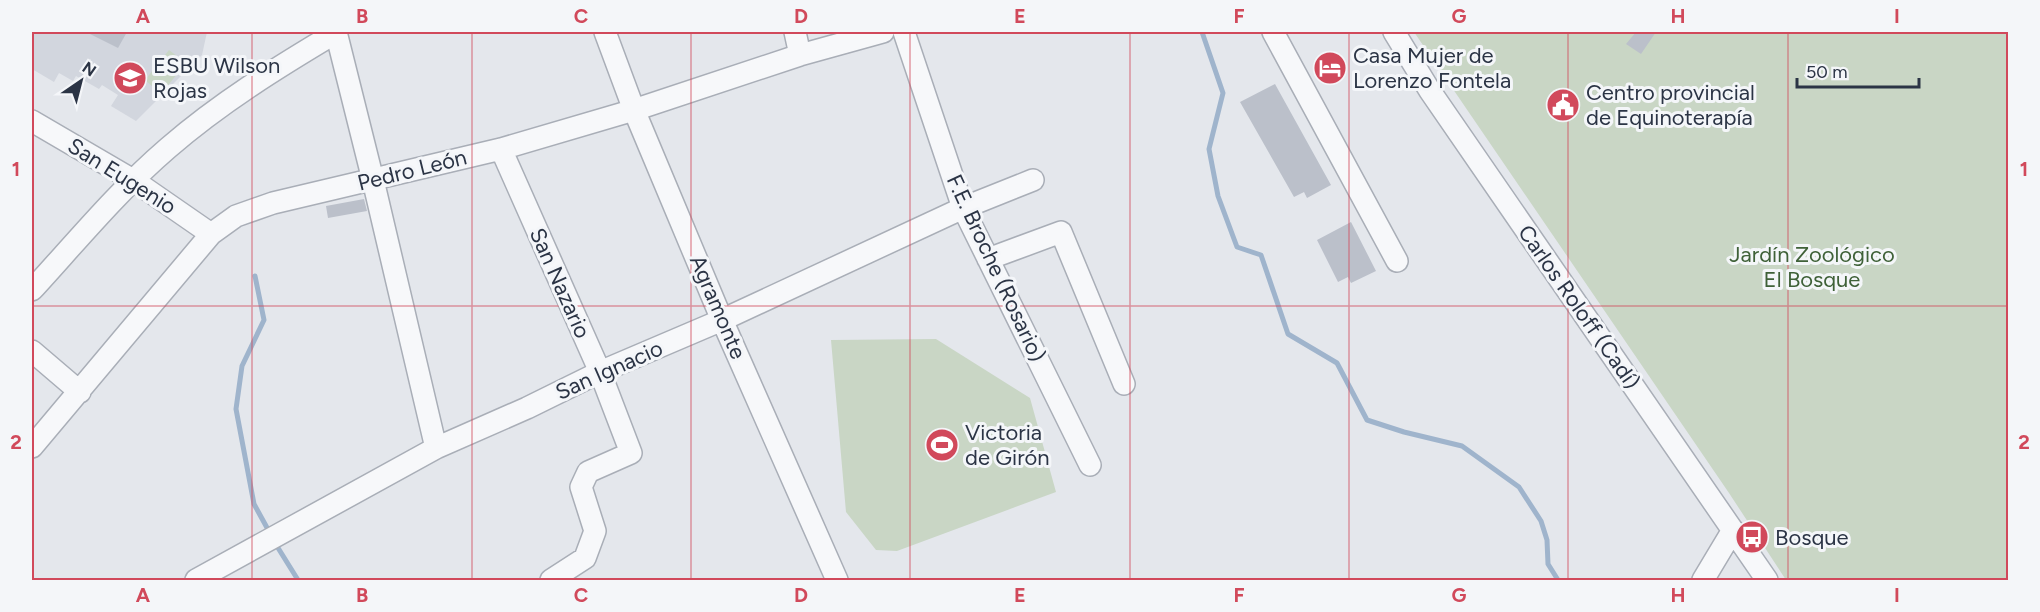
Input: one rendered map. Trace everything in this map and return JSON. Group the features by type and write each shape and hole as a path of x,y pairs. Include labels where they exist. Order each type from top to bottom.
{"street":[{"path":"32,290 133,180 168,148 236,94 337,32 436,448"},
{"path":"795,32 800,55"},
{"name":"Pedro León","path":"32,447 212,234 236,216 273,203 501,149 634,110 800,55 883,32"},
{"name":"F.E. Broche (Rosario)","path":"904,32 963,208 1090,465"},
{"path":"1273,32 1397,261"},
{"name":"Carlos Roloff (Cadí)","path":"1394,32 1430,91 1767,580"},
{"name":"Agramonte","path":"604,34 722,320 837,580"},
{"name":"San Eugenio","path":"32,121 133,180 212,234"},
{"name":"San Nazario","path":"501,149 600,372 631,453 588,472 582,487 595,531 585,558 551,580"},
{"name":"San Ignacio","path":"196,580 436,448 527,408 600,372 722,320 963,208 1033,180"},
{"path":"988,259 1061,232 1124,384"},
{"path":"32,351 80,392"},
{"path":"1703,580 1733,530"}],"shaded area":[{"name":"ESBU Wilson Rojas","path":"32,32 207,32 202,55 136,121 111,106 118,95 102,85 99,89 76,76 73,81 59,73 54,82 32,69"}],"green space":[{"name":"Jardín Zoológico El Bosque","path":"1414,32 2008,32 2008,580 1786,580"},
{"path":"169,50 186,63 161,94 145,80"},
{"name":"Victoria de Girón","path":"936,339 1030,398 1056,492 897,551 876,550 846,512 831,340"}],"building":[{"path":"86,32 127,32 118,48"},
{"path":"1636,32 1656,32 1641,54 1626,44"},
{"path":"1275,84 1331,185 1307,198 1304,192 1294,197 1240,102"},
{"path":"364,199 367,211 328,218 326,206"},
{"path":"1351,222 1376,271 1351,283 1348,277 1338,282 1317,240"}],"waterway":[{"path":"1202,32 1223,93 1209,149 1218,196 1237,247 1261,255 1288,334 1337,363 1367,420 1404,432 1462,446 1519,487 1541,521 1547,540 1548,564 1558,580"},
{"path":"255,276 264,320 242,366 236,409 254,504 271,535"},
{"path":"275,543 298,580"}],"place":[{"name":"Casa Mujer de Lorenzo Fontela","path":"1330,68"},
{"name":"ESBU Wilson Rojas","path":"130,78"},
{"name":"Centro provincial de Equinoterapía","path":"1563,105"},
{"name":"Victoria de Girón","path":"942,445"},
{"name":"Bosque","path":"1752,537"}]}
